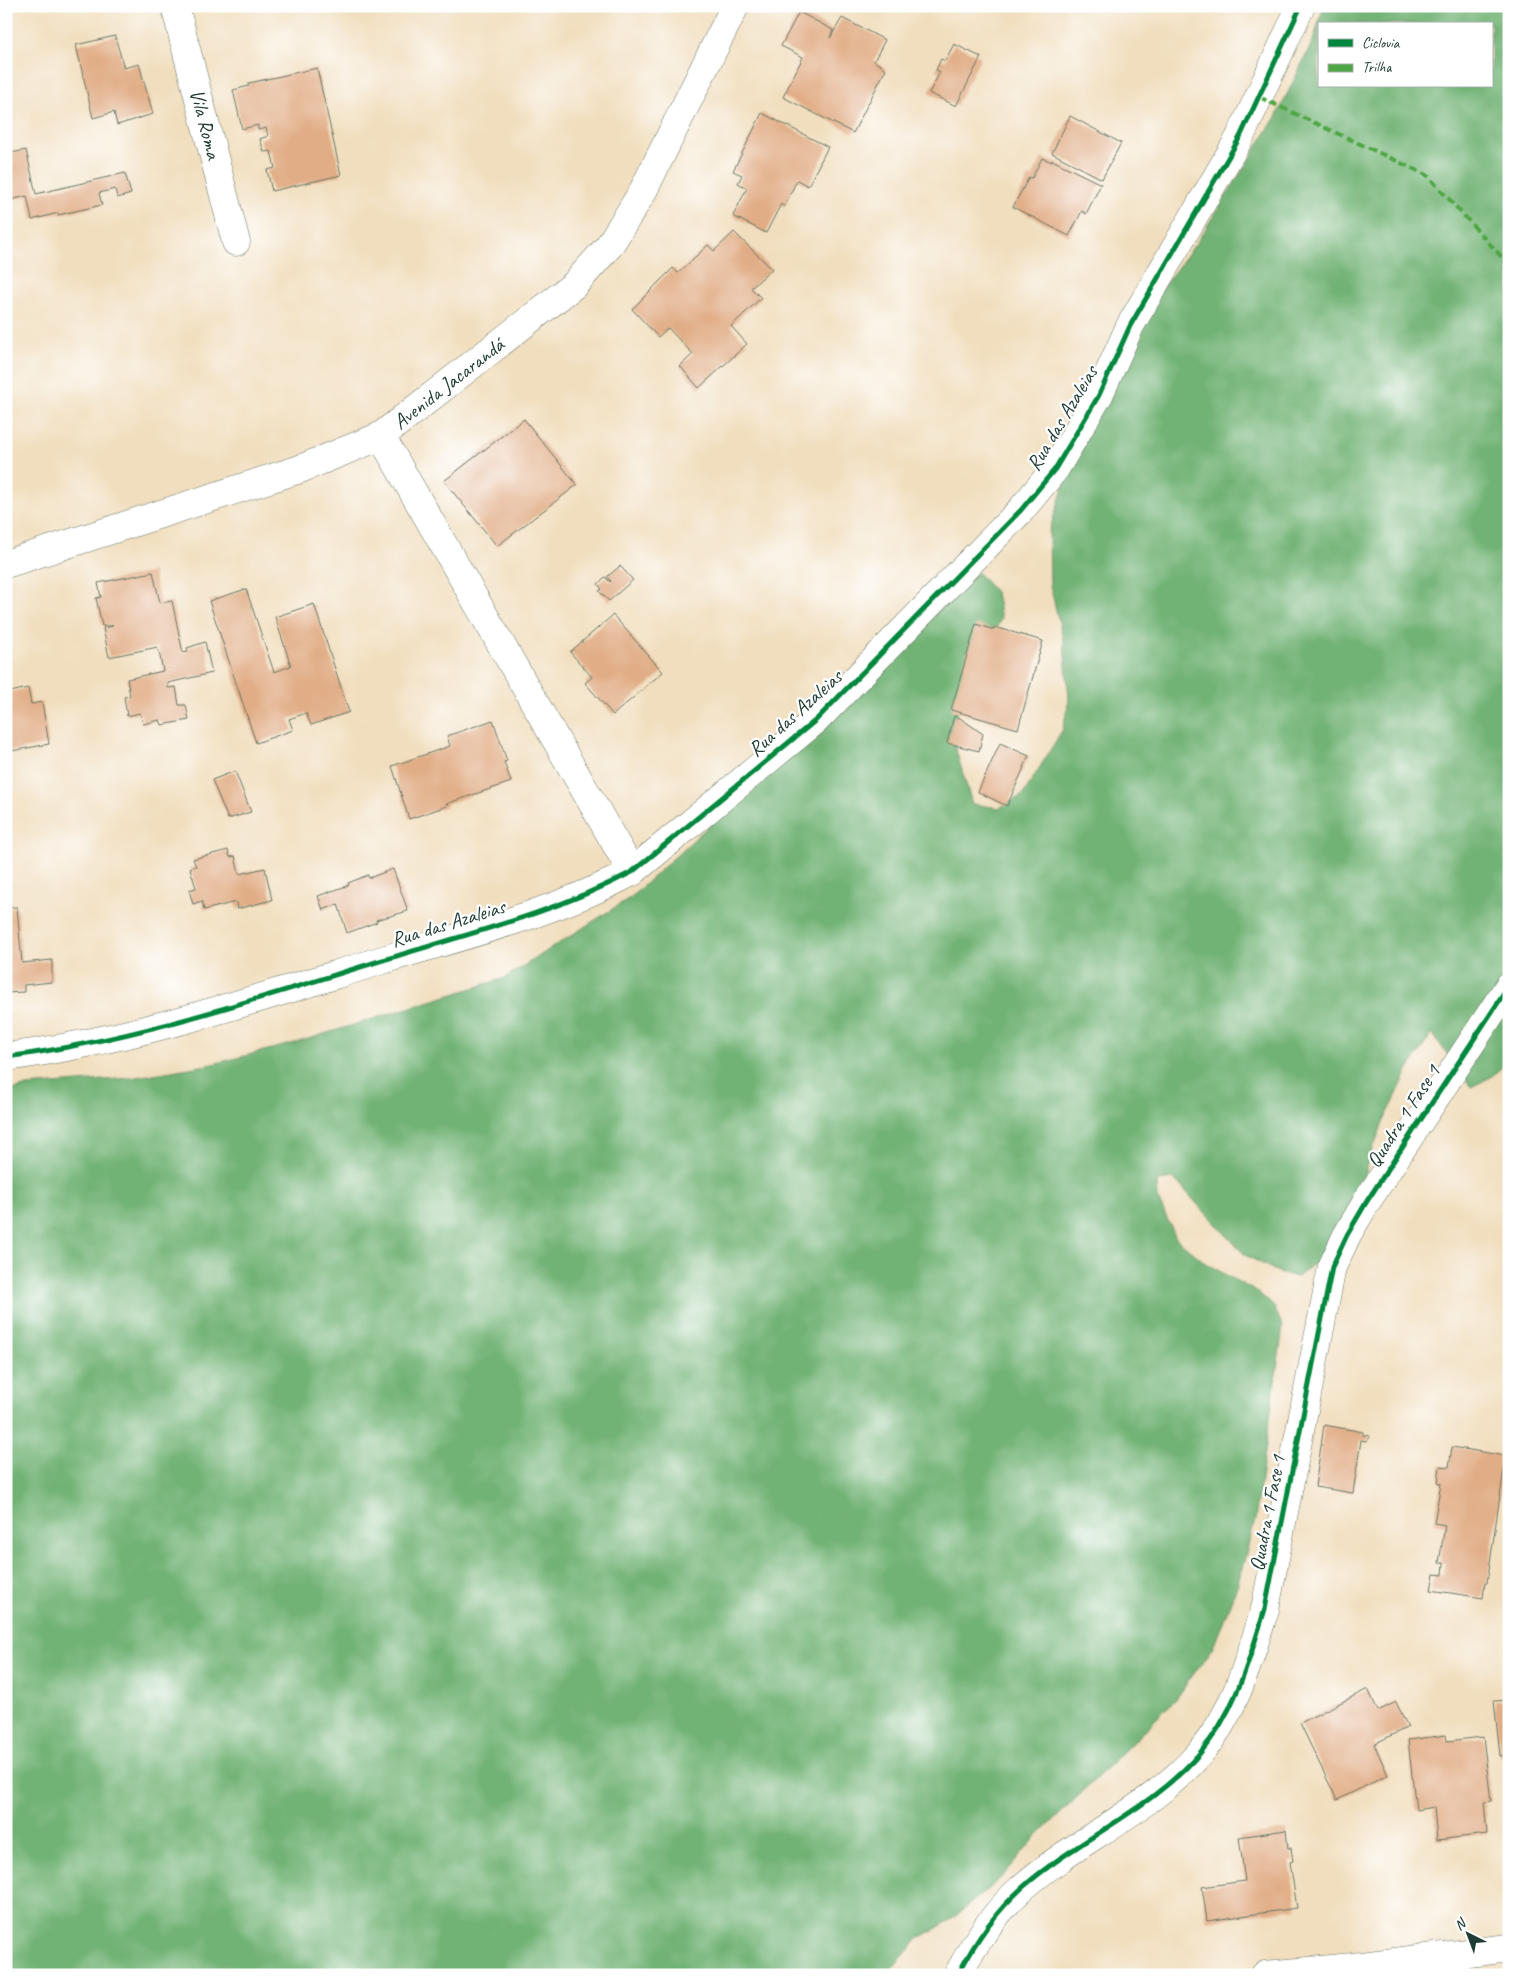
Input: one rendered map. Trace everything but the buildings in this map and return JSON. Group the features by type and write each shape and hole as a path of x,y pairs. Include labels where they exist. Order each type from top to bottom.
{"street":[{"name":"Vila Roma","path":"175,6 236,242"},
{"name":"Avenida Jacarandá","path":"6,564 300,469 381,436 574,285 609,246 642,193 735,6"},
{"name":"Rua das Azaleias","path":"6,1058 119,1037 214,1012 535,913 605,886 632,872 816,720 1021,510 1055,469 1099,395 1130,326 1240,137 1301,6"},
{"path":"381,436 632,872"},
{"name":"Quadra 1 Fase 1","path":"958,1975 968,1955 1000,1910 1023,1888 1053,1864 1165,1788 1201,1751 1226,1716 1248,1665 1265,1609 1332,1266 1347,1235 1367,1202 1509,986"},
{"path":"1265,1975 1373,1965 1509,1948"}],"green space":[{"path":"1324,6 1509,6 1509,1051 1506,1063 1491,1077 1471,1087 1432,1033 1410,1067 1382,1125 1366,1167 1366,1190 1334,1247 1298,1277 1280,1273 1245,1255 1174,1179 1157,1181 1158,1199 1176,1238 1207,1264 1260,1294 1274,1307 1283,1327 1255,1520 1238,1583 1214,1645 1176,1699 1031,1843 1003,1876 952,1919 918,1939 891,1970 891,1975 6,1975 6,1092 27,1086 130,1078 213,1064 295,1043 505,978 631,897 859,688 977,572 996,593 1001,618 950,730 972,804 999,808 1023,795 1063,729 1069,699 1064,643 1050,585 1049,532 1074,454 1137,321 1197,242 1276,117 1313,41 1318,25 1318,88 1492,88 1492,22 1319,22"}],"marked path":[{"path":"1259,97 1427,175 1509,265"}],"cycle path":[{"path":"6,1057 102,1040 243,1003 510,922 572,899 632,872 816,720 1021,510 1055,469 1099,395 1130,326 1240,137 1301,6"},
{"path":"958,1975 986,1928 1013,1896 1067,1853 1160,1791 1200,1753 1223,1720 1240,1684 1265,1609 1332,1267 1347,1235 1367,1201 1509,986"}]}
